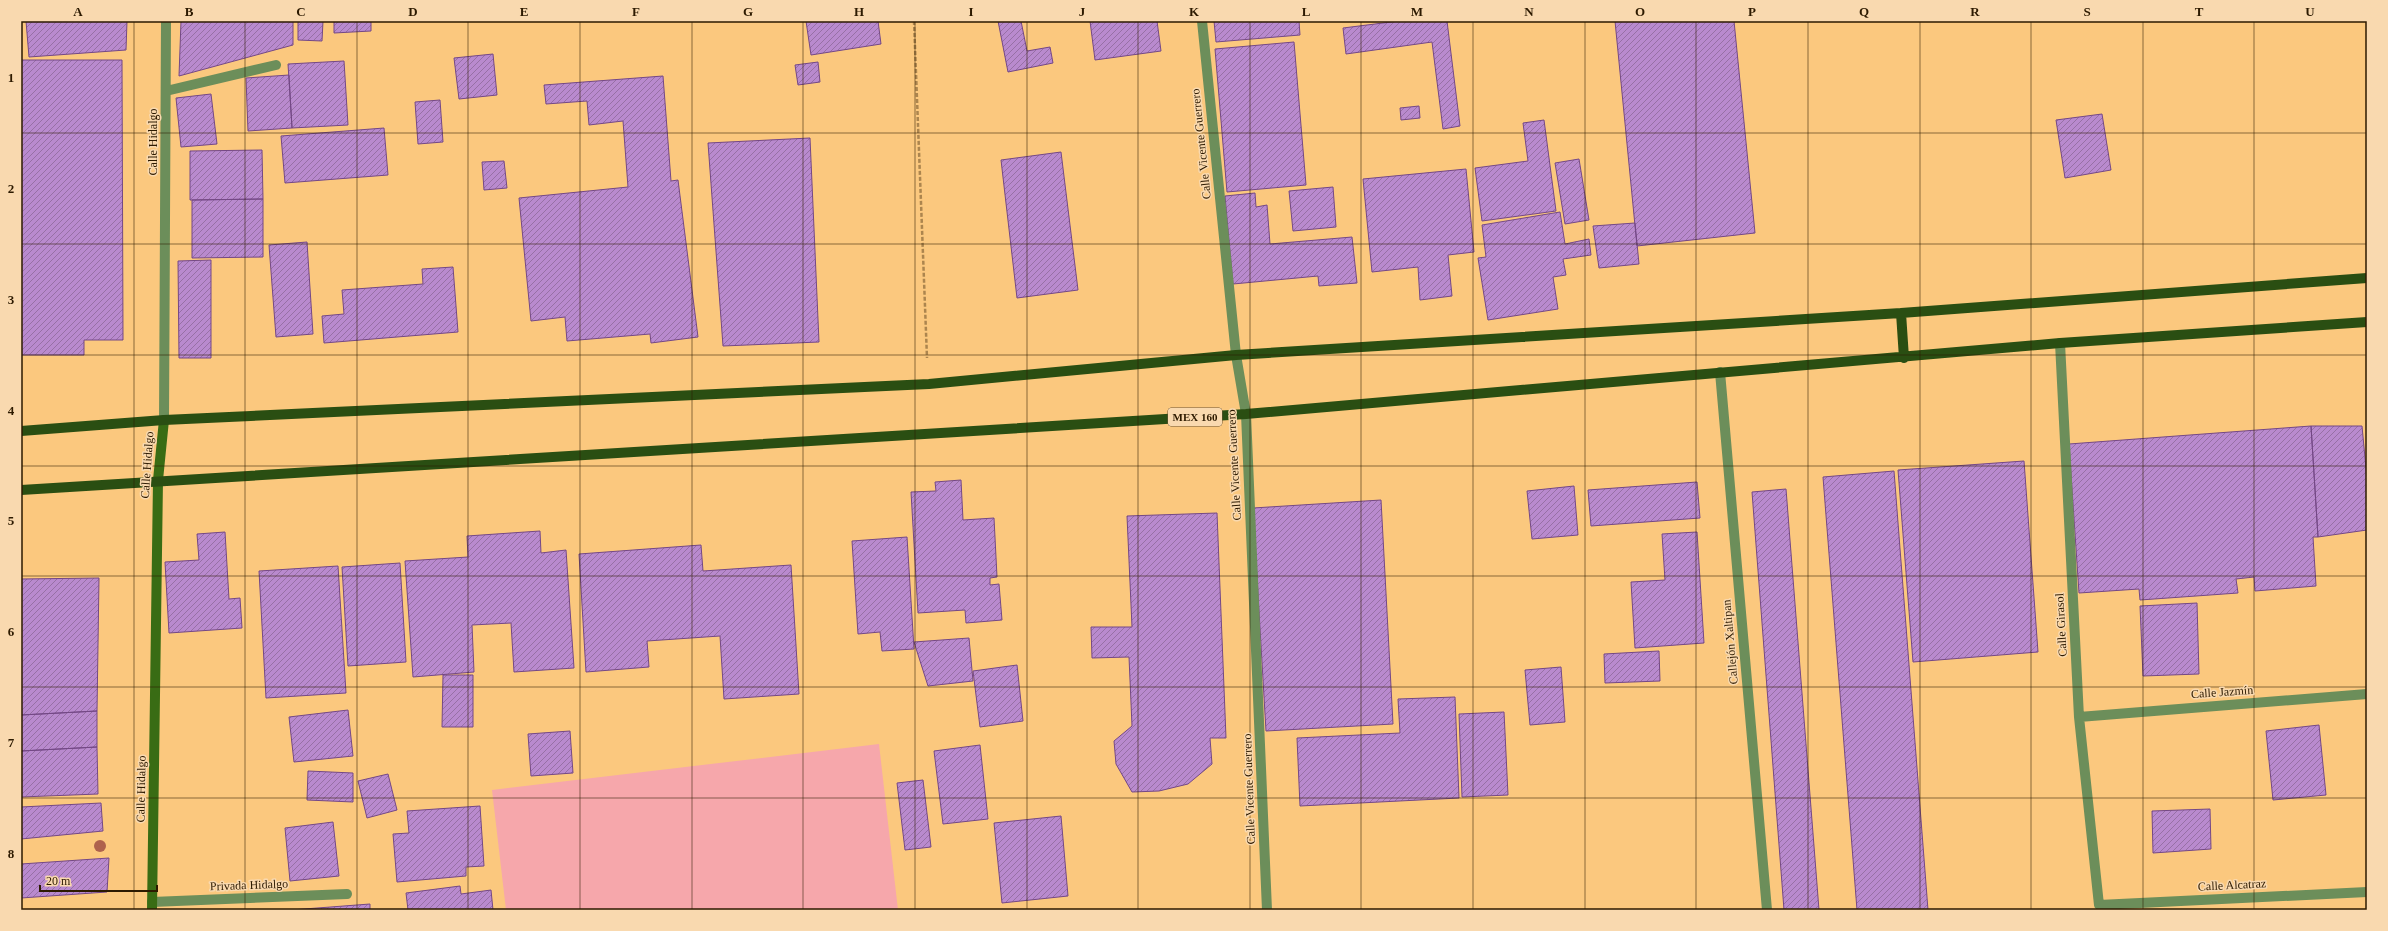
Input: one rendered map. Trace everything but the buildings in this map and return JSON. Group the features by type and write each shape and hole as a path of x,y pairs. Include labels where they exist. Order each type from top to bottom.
{"main road":[{"path":"21,431 164,420 929,384 1236,355 1901,313 2367,278"},
{"path":"1901,313 1904,358"},
{"name":"MEX 160","path":"21,490 158,480 1246,414 1720,372 1904,358 2060,343 2367,322"}],"street":[{"name":"Calle Hidalgo","path":"152,906 158,480 164,420 166,21"},
{"name":"Calle Vicente Guerrero","path":"1202,21 1236,355 1246,414 1267,910"},
{"path":"166,91 276,65"},
{"name":"Calle Girasol","path":"2060,343 2079,717 2099,905"},
{"name":"Callejón Xaltipan","path":"1720,372 1766,910"},
{"name":"Calle Jazmín","path":"2079,717 2367,694"},
{"name":"Calle Alcatraz","path":"2099,905 2367,892"},
{"name":"Privada Hidalgo","path":"152,906 347,894"}],"path":[{"path":"914,21 929,384"}],"shaded area":[{"path":"879,744 898,910 506,910 492,790"}]}
